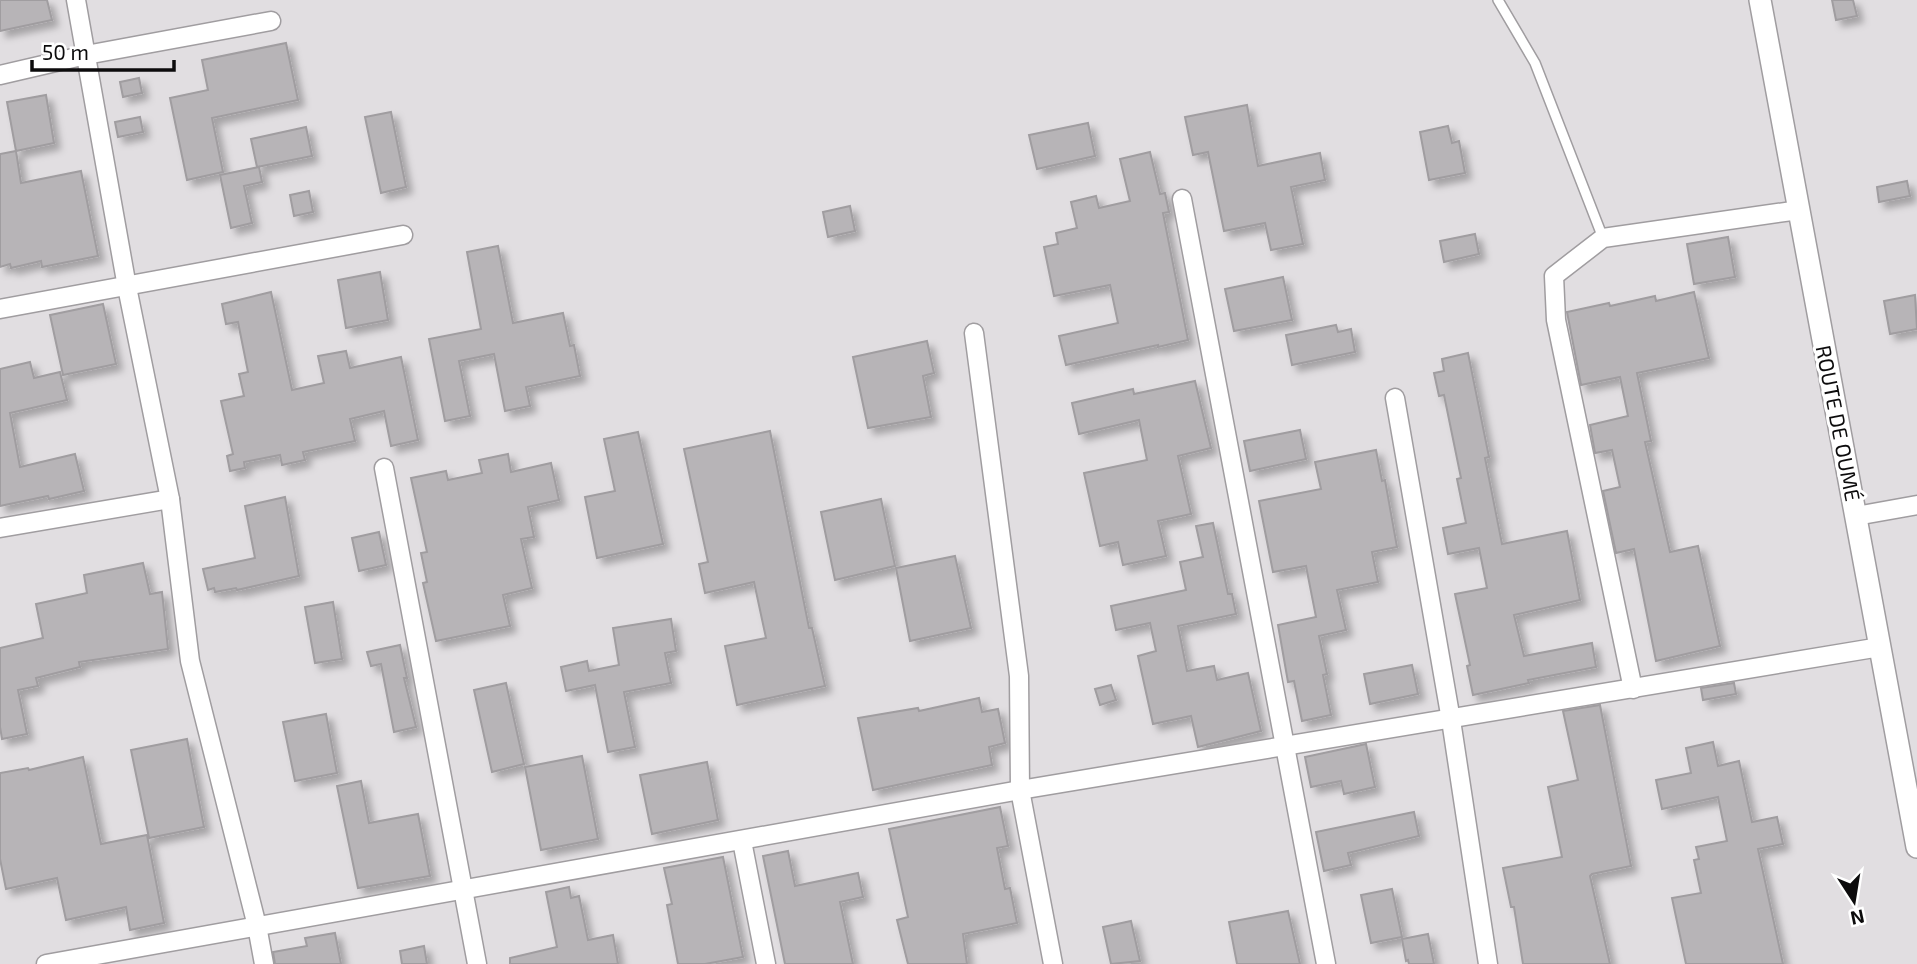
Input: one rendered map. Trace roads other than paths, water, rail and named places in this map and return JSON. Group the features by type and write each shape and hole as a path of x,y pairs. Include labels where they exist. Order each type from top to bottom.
{"street":[{"path":"76,0 127,287 170,499 190,661 257,926 264,964"},
{"name":"ROUTE DE OUMÉ","path":"1760,0 1917,847"},
{"path":"0,75 86,55 271,21"},
{"path":"1182,199 1326,964"},
{"path":"1633,689 1556,320 1554,276 1603,238 1799,210"},
{"path":"0,309 403,235"},
{"path":"974,333 1019,676 1020,790 1053,964"},
{"path":"1395,398 1451,720 1488,964"},
{"path":"384,468 477,964"},
{"path":"0,528 170,499"},
{"path":"1856,516 1917,505"},
{"path":"46,964 1020,790 1880,648"},
{"path":"741,841 766,964"}],"lane":[{"path":"1498,0 1535,63 1603,238"}]}
